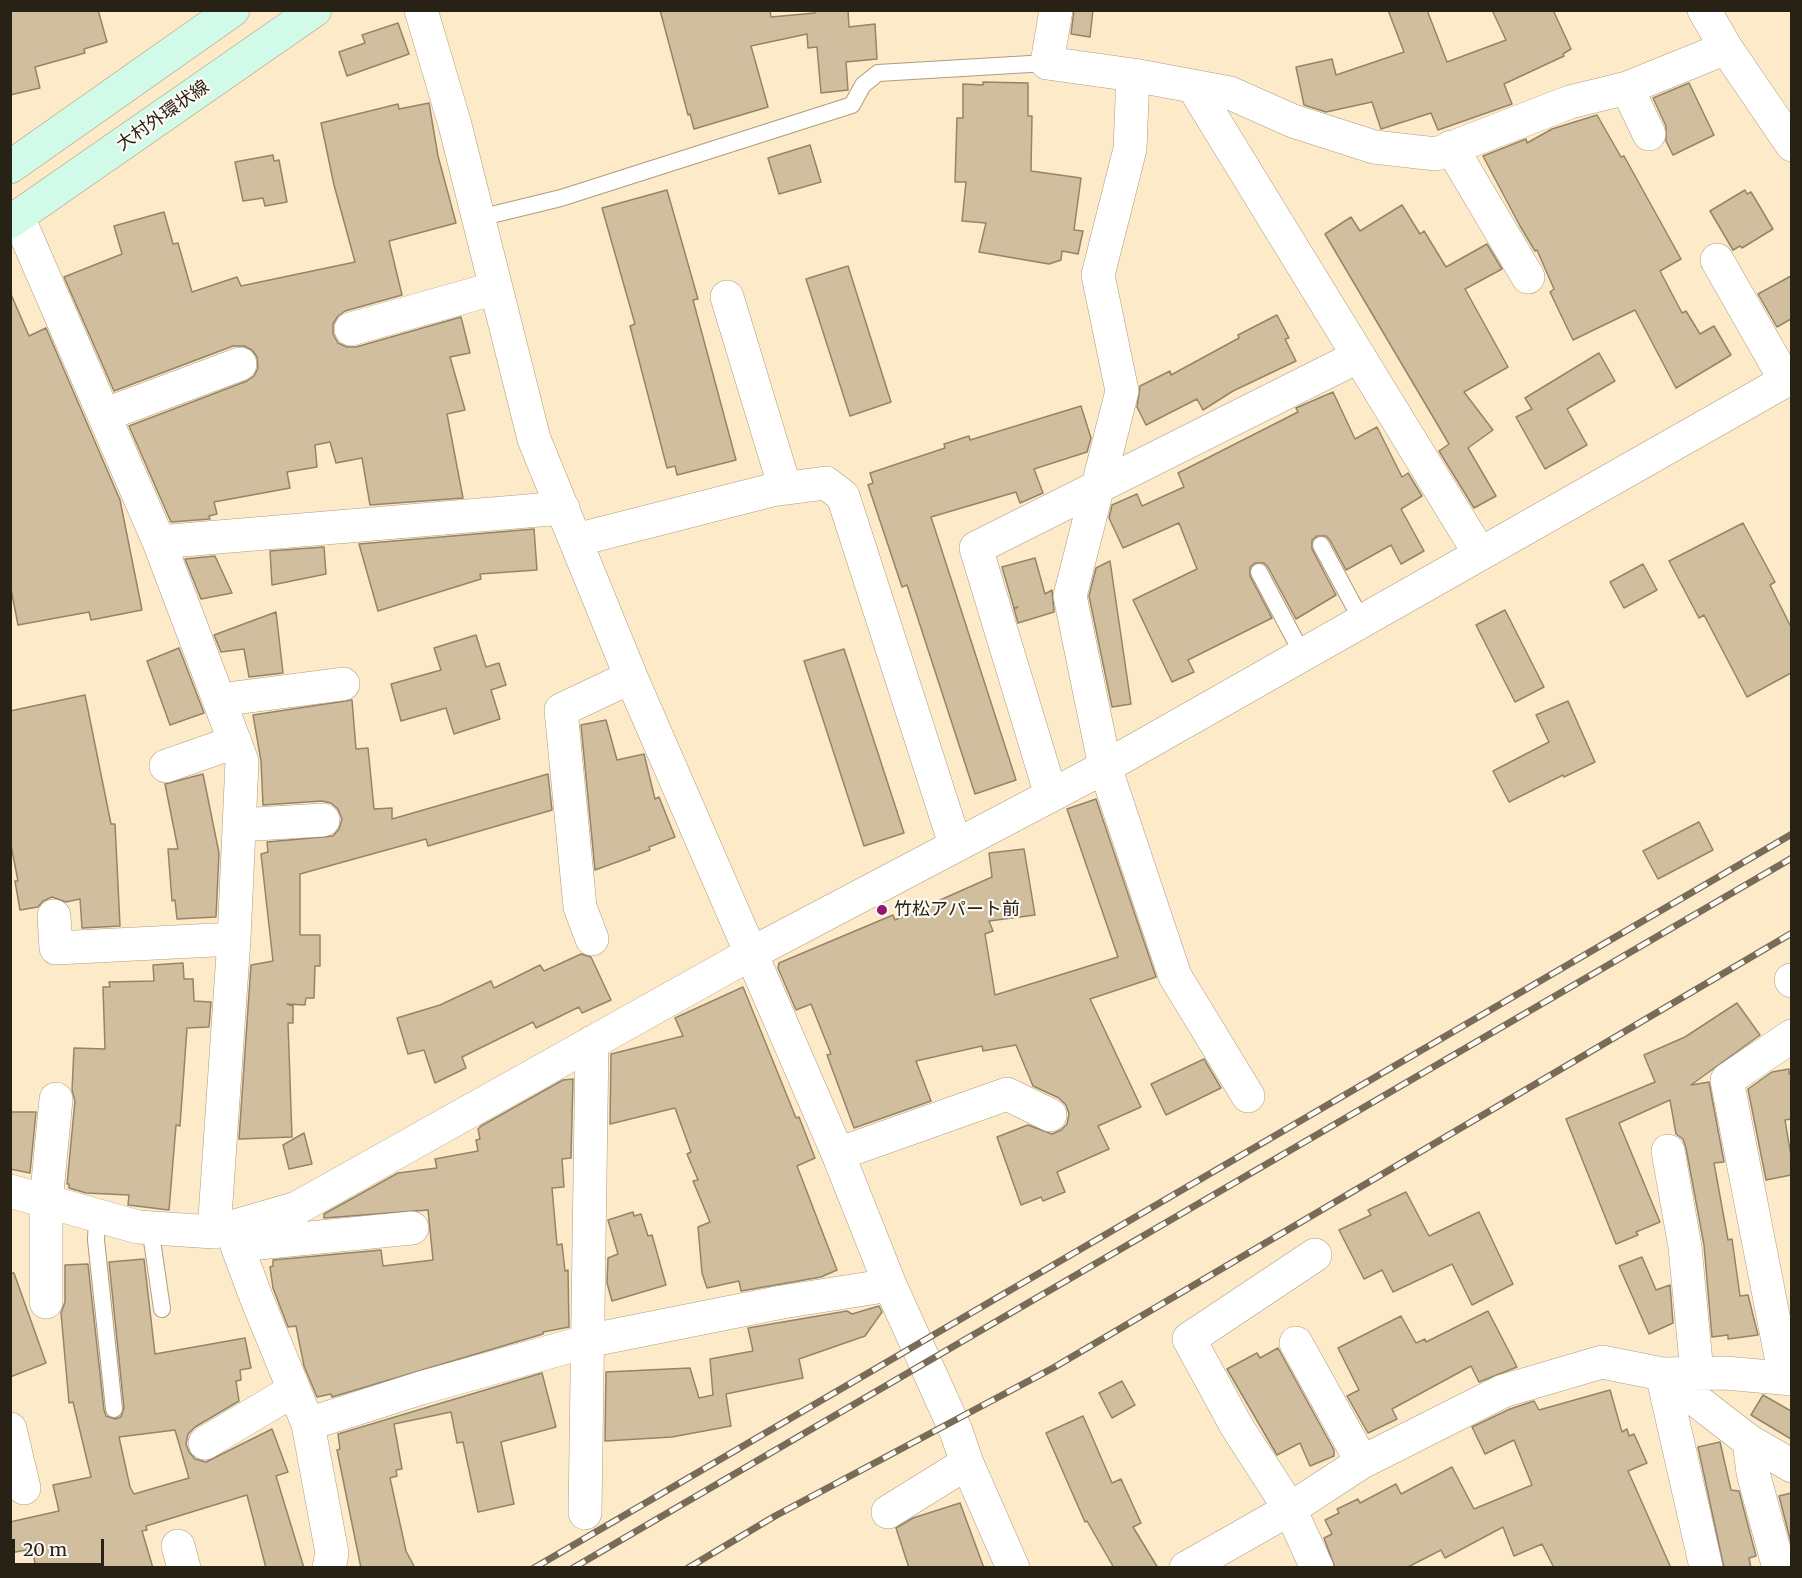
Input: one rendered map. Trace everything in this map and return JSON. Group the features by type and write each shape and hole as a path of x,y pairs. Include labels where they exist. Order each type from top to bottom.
{"main road":[{"path":"10,167 233,10"},
{"name":"大村外環状線","path":"14,220 315,10"}],"street":[{"path":"422,10 479,218 534,439 631,676 838,1154 890,1285 956,1431 967,1463 1012,1568"},
{"path":"1056,10 1047,63 1133,75 1230,93 1293,121 1374,147 1436,153 1570,102 1627,88 1726,48"},
{"path":"1704,10 1726,48 1791,145"},
{"path":"1133,75 1130,149 1098,275 1122,391 1070,596 1105,766 1175,976 1248,1096"},
{"path":"1193,86 1480,554"},
{"path":"1627,88 1648,134"},
{"path":"1451,147 1528,277"},
{"path":"14,220 104,415 159,542 242,761 234,939 227,1235 308,1424 332,1553 329,1568"},
{"path":"227,1235 297,1208 752,953 1105,766 1789,379 1717,260"},
{"path":"351,329 496,288"},
{"path":"727,297 785,488"},
{"path":"1051,795 976,548 1359,356"},
{"path":"104,415 240,364"},
{"path":"576,540 785,488 826,483 843,496 955,844"},
{"path":"159,542 563,508"},
{"path":"592,939 580,907 561,710 631,676"},
{"path":"219,700 343,684"},
{"path":"166,766 235,742"},
{"path":"239,825 323,820"},
{"path":"54,916 56,948 234,939"},
{"path":"1186,1568 1290,1509 1362,1462 1503,1391 1602,1362 1662,1374 1697,1373 1788,1378 1727,1080 1791,1036"},
{"path":"585,1513 592,1042"},
{"path":"838,1154 1007,1094 1050,1115"},
{"path":"46,1302 46,1202 56,1099"},
{"path":"1668,1151 1685,1247 1697,1373"},
{"path":"10,1191 97,1216 150,1227 227,1235 412,1228"},
{"path":"1315,1255 1190,1339 1237,1427 1290,1509 1317,1568"},
{"path":"308,1424 421,1388 588,1341 782,1302 890,1285"},
{"path":"1296,1343 1362,1462"},
{"path":"1662,1374 1749,1441 1791,1466"},
{"path":"1662,1374 1706,1567"},
{"path":"205,1443 294,1390"},
{"path":"10,1429 24,1488"},
{"path":"1749,1441 1753,1473 1779,1568"},
{"path":"888,1512 967,1463"}],"lane":[{"path":"479,218 561,198 852,105 863,85 878,73 1047,63"},
{"path":"1321,545 1362,621"},
{"path":"1259,572 1303,654"},
{"path":"97,1216 96,1240 114,1409"},
{"path":"150,1227 162,1309"}],"building":[{"path":"10,10 98,10 107,42 84,49 85,53 35,67 40,88 10,95"},
{"path":"660,10 770,10 771,17 815,13 815,10 848,10 849,27 875,24 877,59 846,62 848,90 821,93 817,47 808,48 807,34 751,46 768,107 694,129 690,114 688,115"},
{"path":"1074,10 1093,10 1090,37 1071,34"},
{"path":"1388,10 1427,10 1447,62 1506,40 1492,10 1553,10 1571,49 1563,54 1564,56 1504,84 1512,104 1438,130 1431,113 1381,129 1372,102 1326,112 1304,105 1296,67 1332,59 1336,75 1404,52"},
{"path":"398,23 409,54 347,76 339,52 365,43 362,35"},
{"path":"983,82 1028,83 1028,116 1032,116 1031,171 1081,178 1074,230 1083,231 1078,254 1062,251 1061,260 1049,264 979,252 986,223 962,221 966,182 955,182 957,118 963,118 963,84 983,85"},
{"path":"1689,83 1714,135 1673,155 1666,141 1666,126 1653,98"},
{"path":"429,103 438,156 456,223 389,241 402,295 345,311 333,324 333,334 338,343 347,347 356,347 461,317 470,353 450,357 465,410 447,414 463,498 370,505 362,458 336,463 330,442 315,445 317,467 287,472 290,488 214,502 217,514 209,516 210,519 171,522 129,426 247,381 254,376 258,368 257,357 252,350 244,346 233,346 114,391 64,277 122,254 114,226 164,212 173,244 178,243 192,292 237,277 241,286 355,262 334,185 321,123 398,104 399,109"},
{"path":"1597,115 1621,157 1624,156 1681,259 1660,271 1682,313 1686,311 1700,334 1714,326 1731,355 1676,388 1635,310 1573,340 1550,292 1554,289 1537,250 1535,251 1520,226 1483,156 1526,139 1527,143 1552,129"},
{"path":"810,145 821,182 779,194 768,158"},
{"path":"273,155 274,161 279,160 287,202 265,206 263,198 243,201 235,162"},
{"path":"667,190 698,299 693,300 736,460 677,475 675,466 667,468 630,326 635,324 602,208"},
{"path":"1745,190 1747,194 1751,192 1773,229 1742,248 1740,246 1733,250 1710,211"},
{"path":"1402,205 1420,234 1424,231 1446,267 1487,244 1502,269 1465,289 1508,367 1464,392 1493,430 1468,448 1496,496 1474,508 1439,451 1449,444 1325,234 1351,217 1360,231"},
{"path":"848,266 891,402 850,416 806,279"},
{"path":"1791,276 1791,319 1777,327 1758,294"},
{"path":"10,292 29,336 46,328 120,500 142,610 91,620 89,612 18,625 10,584"},
{"path":"1277,315 1289,338 1285,339 1296,361 1233,391 1203,410 1197,399 1146,425 1137,407 1140,386 1170,371 1171,375 1239,338 1238,335"},
{"path":"1599,353 1615,381 1567,409 1587,445 1545,469 1516,417 1532,409 1525,398"},
{"path":"1333,392 1355,439 1377,427 1402,477 1408,473 1422,496 1401,509 1424,551 1401,564 1391,545 1346,570 1330,540 1326,536 1317,536 1312,540 1312,549 1336,595 1296,619 1268,567 1264,563 1255,563 1250,567 1250,576 1272,618 1188,660 1194,672 1172,682 1133,600 1197,569 1179,523 1123,548 1109,518 1112,505 1137,494 1142,506 1184,487 1178,473 1298,412 1296,408"},
{"path":"1081,406 1091,438 1087,452 1034,469 1043,493 1020,503 1016,492 931,517 1016,780 975,794 907,585 902,587 868,485 873,483 870,473 945,448 944,444 969,436 970,440"},
{"path":"1743,523 1775,582 1770,585 1791,627 1791,673 1747,697 1704,615 1699,618 1669,561"},
{"path":"534,529 537,570 480,574 481,579 378,611 359,544"},
{"path":"324,547 326,574 272,585 270,551"},
{"path":"215,556 232,593 201,599 185,559"},
{"path":"1035,558 1045,594 1052,590 1054,612 1018,623 1014,609 1018,607 1014,608 1002,567"},
{"path":"1110,561 1131,704 1112,707 1089,596 1096,568"},
{"path":"1643,564 1657,590 1624,608 1610,582"},
{"path":"1505,610 1544,687 1515,702 1476,625"},
{"path":"276,612 283,673 249,677 244,649 221,652 214,635"},
{"path":"476,635 486,667 499,663 506,685 491,690 500,719 454,734 446,708 401,721 391,684 441,670 434,648"},
{"path":"179,648 204,713 170,725 147,661"},
{"path":"844,649 904,833 864,846 804,661"},
{"path":"85,695 111,824 115,824 120,926 82,928 80,899 66,902 52,897 43,901 38,907 20,910 15,881 18,881 10,840 10,711"},
{"path":"352,700 356,749 368,748 374,809 392,808 392,819 548,774 552,810 428,846 426,839 300,874 300,935 320,935 320,966 315,966 314,998 306,998 305,1005 287,1004 293,1006 293,1023 288,1023 292,1137 239,1139 251,965 273,961 261,854 268,852 267,842 333,836 339,829 342,819 338,809 331,803 322,801 263,805 261,761 253,715"},
{"path":"1568,701 1595,762 1509,802 1493,771 1549,742 1536,715"},
{"path":"606,720 617,760 644,754 655,799 659,797 675,837 649,847 650,850 595,870 581,725"},
{"path":"203,774 219,853 216,917 177,919 175,900 172,901 168,849 178,849 165,784"},
{"path":"1096,799 1156,977 1090,999 1141,1107 1098,1126 1109,1149 1057,1172 1065,1192 1043,1201 1041,1197 1021,1205 997,1137 1028,1125 1052,1134 1067,1124 1069,1114 1066,1105 1059,1098 1033,1086 1016,1045 983,1051 982,1046 916,1061 931,1101 854,1128 827,1055 831,1054 811,1004 796,1010 778,968 779,963 893,915 895,920 992,877 989,853 1024,849 1035,915 989,921 993,931 985,934 995,995 1118,957 1067,809"},
{"path":"1699,822 1713,850 1658,879 1643,851"},
{"path":"581,954 591,957 611,1000 582,1013 579,1007 536,1028 533,1022 462,1057 466,1068 435,1083 424,1050 408,1054 397,1018 440,1005 491,981 494,988 540,965 544,971"},
{"path":"183,963 184,979 193,979 194,1001 211,1002 209,1027 187,1028 180,1126 176,1125 169,1210 128,1205 129,1195 86,1193 69,1188 67,1184 75,1101 72,1090 74,1048 105,1049 103,987 110,987 109,982 154,981 153,965"},
{"path":"743,987 796,1118 799,1117 815,1158 797,1166 837,1270 821,1277 741,1291 739,1281 707,1288 702,1273 698,1227 710,1222 693,1181 698,1180 687,1154 691,1152 675,1108 610,1124 611,1054 683,1036 675,1018"},
{"path":"1737,1003 1760,1035 1691,1085 1709,1082 1724,1162 1714,1163 1728,1240 1732,1239 1740,1296 1748,1295 1758,1335 1728,1339 1728,1335 1712,1337 1704,1245 1686,1148 1683,1139 1676,1134 1670,1100 1619,1123 1660,1222 1616,1244 1566,1119 1655,1082 1644,1055 1685,1037"},
{"path":"1204,1059 1221,1088 1166,1115 1151,1084"},
{"path":"1789,1069 1791,1119 1785,1120 1791,1156 1791,1175 1766,1180 1748,1089 1772,1072"},
{"path":"573,1079 571,1158 562,1159 564,1187 552,1188 557,1245 562,1244 565,1271 568,1270 569,1327 543,1332 543,1334 332,1397 331,1394 317,1397 304,1366 296,1326 288,1327 273,1288 270,1267 273,1266 273,1260 381,1250 383,1266 433,1260 428,1210 324,1218 324,1214 398,1173 437,1168 435,1159 478,1151 476,1140 480,1139 478,1129 481,1126 563,1080"},
{"path":"10,1112 36,1112 30,1173 10,1169"},
{"path":"304,1133 312,1164 289,1169 283,1145"},
{"path":"1406,1192 1429,1236 1479,1212 1513,1284 1472,1305 1452,1264 1393,1292 1382,1270 1364,1279 1339,1230 1371,1215 1368,1210"},
{"path":"633,1212 634,1216 641,1214 648,1236 652,1235 666,1285 612,1301 607,1283 608,1258 618,1254 608,1220"},
{"path":"1642,1257 1656,1290 1670,1285 1673,1323 1649,1334 1619,1266"},
{"path":"144,1259 155,1354 245,1338 251,1368 240,1370 241,1380 236,1381 239,1401 195,1427 188,1434 186,1444 195,1459 206,1462 272,1429 288,1472 276,1476 304,1568 266,1568 247,1495 146,1526 147,1530 142,1531 153,1568 36,1568 32,1549 10,1553 10,1522 59,1511 53,1485 91,1477 73,1402 69,1403 61,1313 65,1302 65,1265 88,1264 104,1410 106,1416 115,1419 121,1417 124,1408 109,1262","holes":["175,1430 189,1478 134,1494 130,1487 119,1437"]},
{"path":"10,1273 14,1273 46,1363 10,1377"},
{"path":"879,1306 882,1312 865,1336 799,1359 803,1378 726,1394 731,1426 672,1437 605,1441 606,1372 690,1368 699,1398 713,1395 710,1359 753,1351 748,1328 847,1311 852,1314"},
{"path":"1488,1311 1517,1367 1479,1382 1471,1366 1392,1409 1397,1419 1368,1433 1347,1396 1359,1390 1338,1348 1401,1316 1416,1343 1425,1339 1426,1342"},
{"path":"1278,1348 1334,1450 1334,1456 1310,1466 1300,1443 1277,1455 1227,1369 1257,1353 1260,1358"},
{"path":"542,1373 556,1427 501,1442 514,1504 478,1512 463,1442 457,1443 451,1412 394,1424 402,1469 396,1470 397,1476 390,1478 406,1551 415,1568 361,1568 337,1450 340,1449 338,1434"},
{"path":"1122,1381 1135,1405 1112,1418 1099,1393"},
{"path":"1610,1390 1622,1432 1627,1429 1629,1436 1634,1434 1647,1463 1628,1471 1671,1568 1554,1568 1542,1544 1514,1556 1503,1527 1445,1558 1441,1550 1406,1568 1335,1568 1324,1538 1332,1534 1325,1520 1339,1513 1337,1509 1358,1499 1360,1503 1396,1484 1401,1494 1452,1467 1474,1509 1532,1485 1514,1440 1485,1454 1472,1427 1510,1409 1534,1401 1539,1410"},
{"path":"1763,1395 1791,1411 1791,1439 1751,1415"},
{"path":"1083,1416 1112,1483 1121,1479 1141,1523 1133,1527 1158,1568 1114,1568 1087,1521 1085,1522 1046,1433"},
{"path":"1720,1442 1731,1490 1739,1491 1756,1556 1749,1558 1751,1568 1724,1568 1698,1447"},
{"path":"1791,1493 1791,1543 1779,1496"},
{"path":"960,1503 984,1568 909,1568 896,1528 913,1518"}],"railway":[{"path":"534,1568 1792,834"},
{"path":"573,1568 1792,858"},
{"path":"688,1568 775,1516 1053,1368 1792,933"}],"place":[{"name":"竹松アパート前","path":"882,910"}]}
